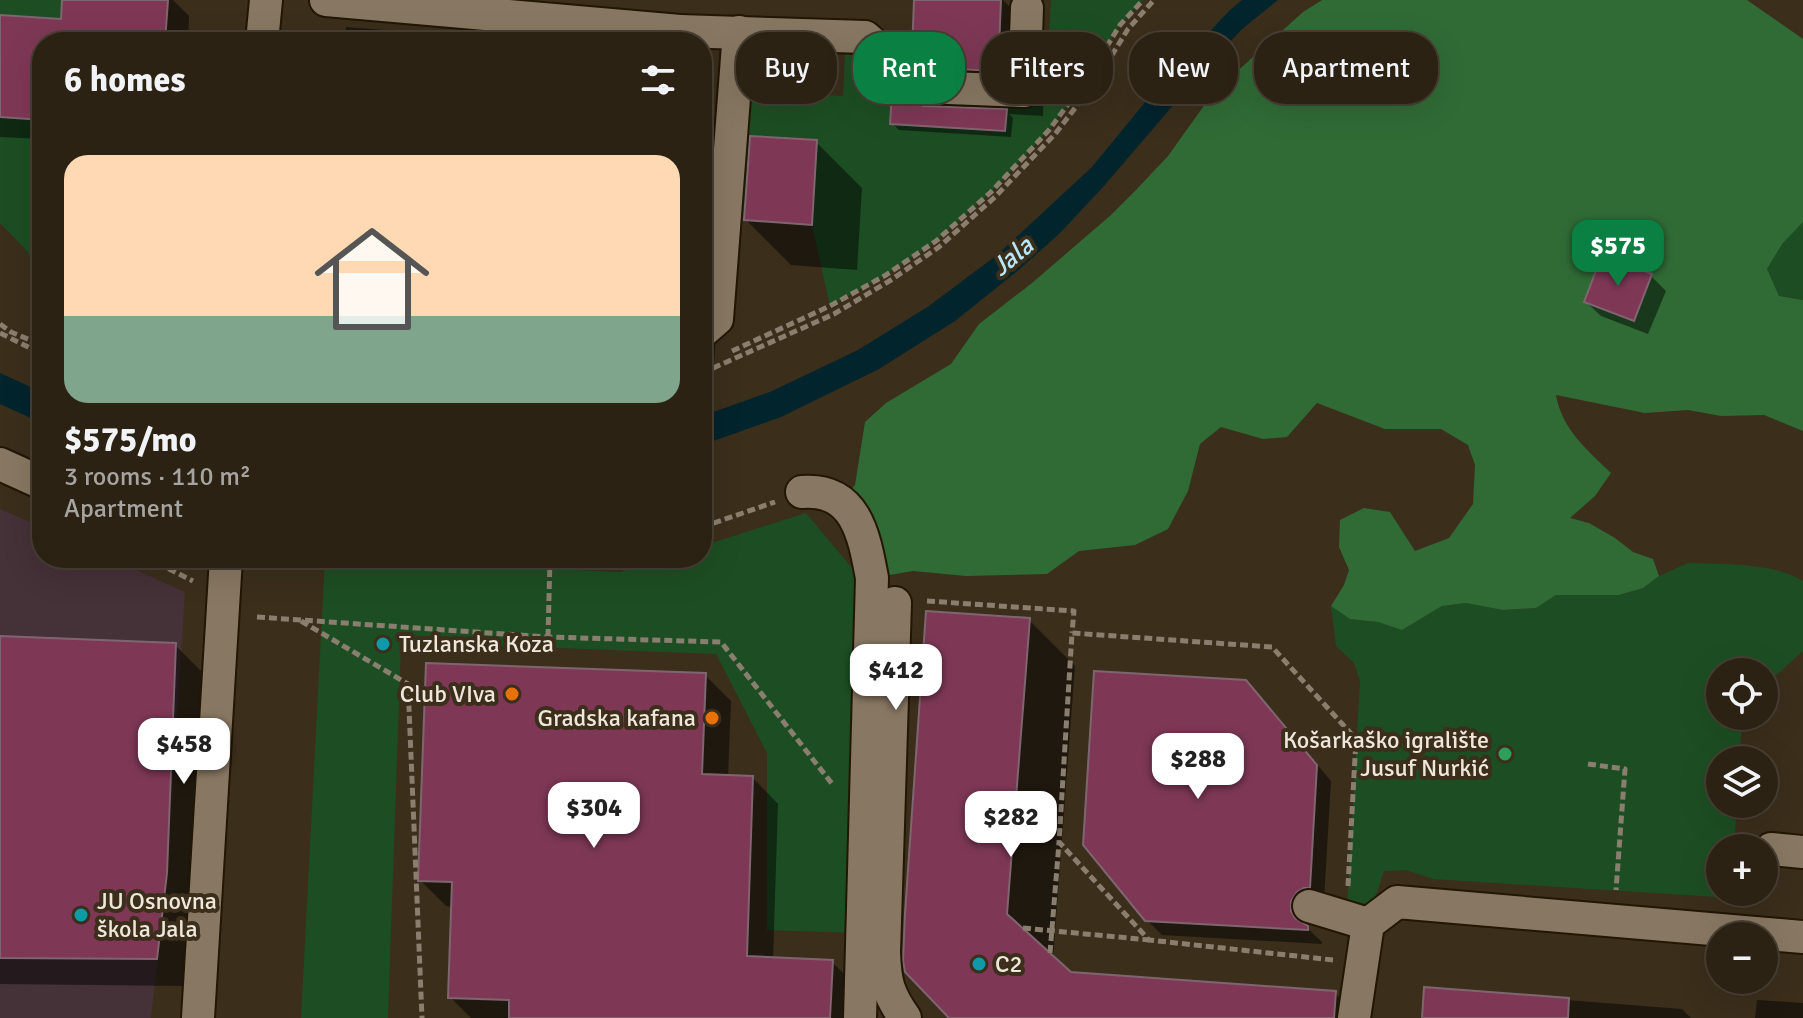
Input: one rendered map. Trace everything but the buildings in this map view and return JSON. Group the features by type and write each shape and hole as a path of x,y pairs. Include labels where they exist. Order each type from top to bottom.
{"street":[{"path":"263,32 266,0"},
{"path":"326,0 425,4 590,32"},
{"path":"837,36 865,37 924,87 1024,91 1027,8"},
{"path":"712,34 736,32"},
{"path":"712,341 717,319 736,71"},
{"path":"0,464 32,478"},
{"path":"802,492 833,495 848,508 863,536 872,578 860,1018"},
{"path":"198,1018 225,568"},
{"path":"905,1018 891,998 885,975 884,952 906,602"},
{"path":"1778,850 1803,852"},
{"path":"1354,1018 1368,924 1397,902 1803,937"},
{"path":"1309,906 1368,924"}],"path":[{"path":"712,345 830,306 886,275 936,241 991,192 1049,130 1088,77 1120,25 1143,0"},
{"path":"712,369 834,314 939,247 995,197 1055,134 1096,81 1128,29 1154,0"},
{"path":"0,324 32,341"},
{"path":"0,333 32,349"},
{"path":"712,524 802,492"},
{"path":"167,568 205,587"},
{"path":"548,637 550,568"},
{"path":"906,602 1074,611 1050,953"},
{"path":"257,617 548,637 721,642 835,788"},
{"path":"296,619 408,684 422,1018"},
{"path":"1072,633 1272,647 1356,739 1419,744"},
{"path":"1348,892 1356,739"},
{"path":"1588,764 1625,769 1616,890"},
{"path":"1059,842 1149,940"},
{"path":"1023,928 1344,961"}],"shaded area":[{"path":"0,509 32,523 32,568 132,568 185,592 167,873 151,1018 0,1018"}],"green space":[{"path":"0,0 168,0 166,32 32,32 32,261 28,252 0,223"},
{"path":"1051,0 1143,0 1113,36 1113,32 1049,32"},
{"path":"1322,0 1747,0 1803,39 1803,222 1782,244 1767,269 1779,296 1803,300 1803,431 1764,415 1721,416 1688,410 1645,413 1556,395 1569,428 1611,473 1595,496 1570,518 1589,523 1633,552 1653,559 1659,576 1643,588 1619,595 1556,595 1536,608 1503,610 1466,603 1442,606 1402,630 1378,622 1350,619 1331,606 1349,570 1339,547 1340,520 1364,508 1390,512 1415,551 1449,538 1473,504 1475,465 1468,445 1441,429 1385,429 1317,403 1287,437 1263,439 1221,427 1200,444 1188,491 1168,529 1135,545 1079,551 1047,574 966,576 913,571 872,578 840,501 855,485 865,422 886,403 951,364 979,324 1111,215 1168,156 1205,104 1238,104 1238,70 1254,56 1254,104 1438,104 1438,32 1281,32"},
{"path":"845,54 853,56 853,104 891,104 890,124 1005,131 1007,104 1068,104 1049,130 991,192 936,241 886,275 830,306 812,225 724,219 735,90 736,104 837,104 837,96 843,96"},
{"path":"1803,222 1803,300 1779,296 1767,269 1782,243"},
{"path":"806,513 868,587 857,933 767,930 767,753 716,654 401,642 388,1018 301,1018 324,568 536,568 620,572 633,568 712,568 712,543"},
{"path":"1688,563 1732,564 1778,571 1803,581 1803,651 1778,673 1778,658 1706,658 1706,730 1741,730 1741,746 1706,746 1706,818 1736,818 1735,834 1706,834 1706,896 1433,879 1406,870 1384,871 1368,909 1346,923 1360,681 1354,663 1336,646 1331,606 1350,619 1378,622 1402,630 1442,606 1467,603 1503,610 1536,608 1556,595 1620,595 1643,588 1659,576"}],"water":[{"path":"1242,0 1278,0 1238,33 1209,32"},
{"name":"Jala","path":"1144,104 1174,104 1060,233 955,321 879,369 781,417 712,441 712,412 770,392 858,350 929,306 997,255 1091,168"},
{"path":"0,373 32,387 32,418 0,404"}],"place":[{"name":"Tuzlanska Koza","path":"383,644"},
{"name":"Club VIva","path":"512,694"},
{"name":"Gradska kafana","path":"712,718"},
{"name":"Košarkaško igralište Jusuf Nurkić","path":"1505,754"},
{"name":"JU Osnovna škola Jala","path":"81,915"},
{"name":"C2","path":"979,964"}]}
